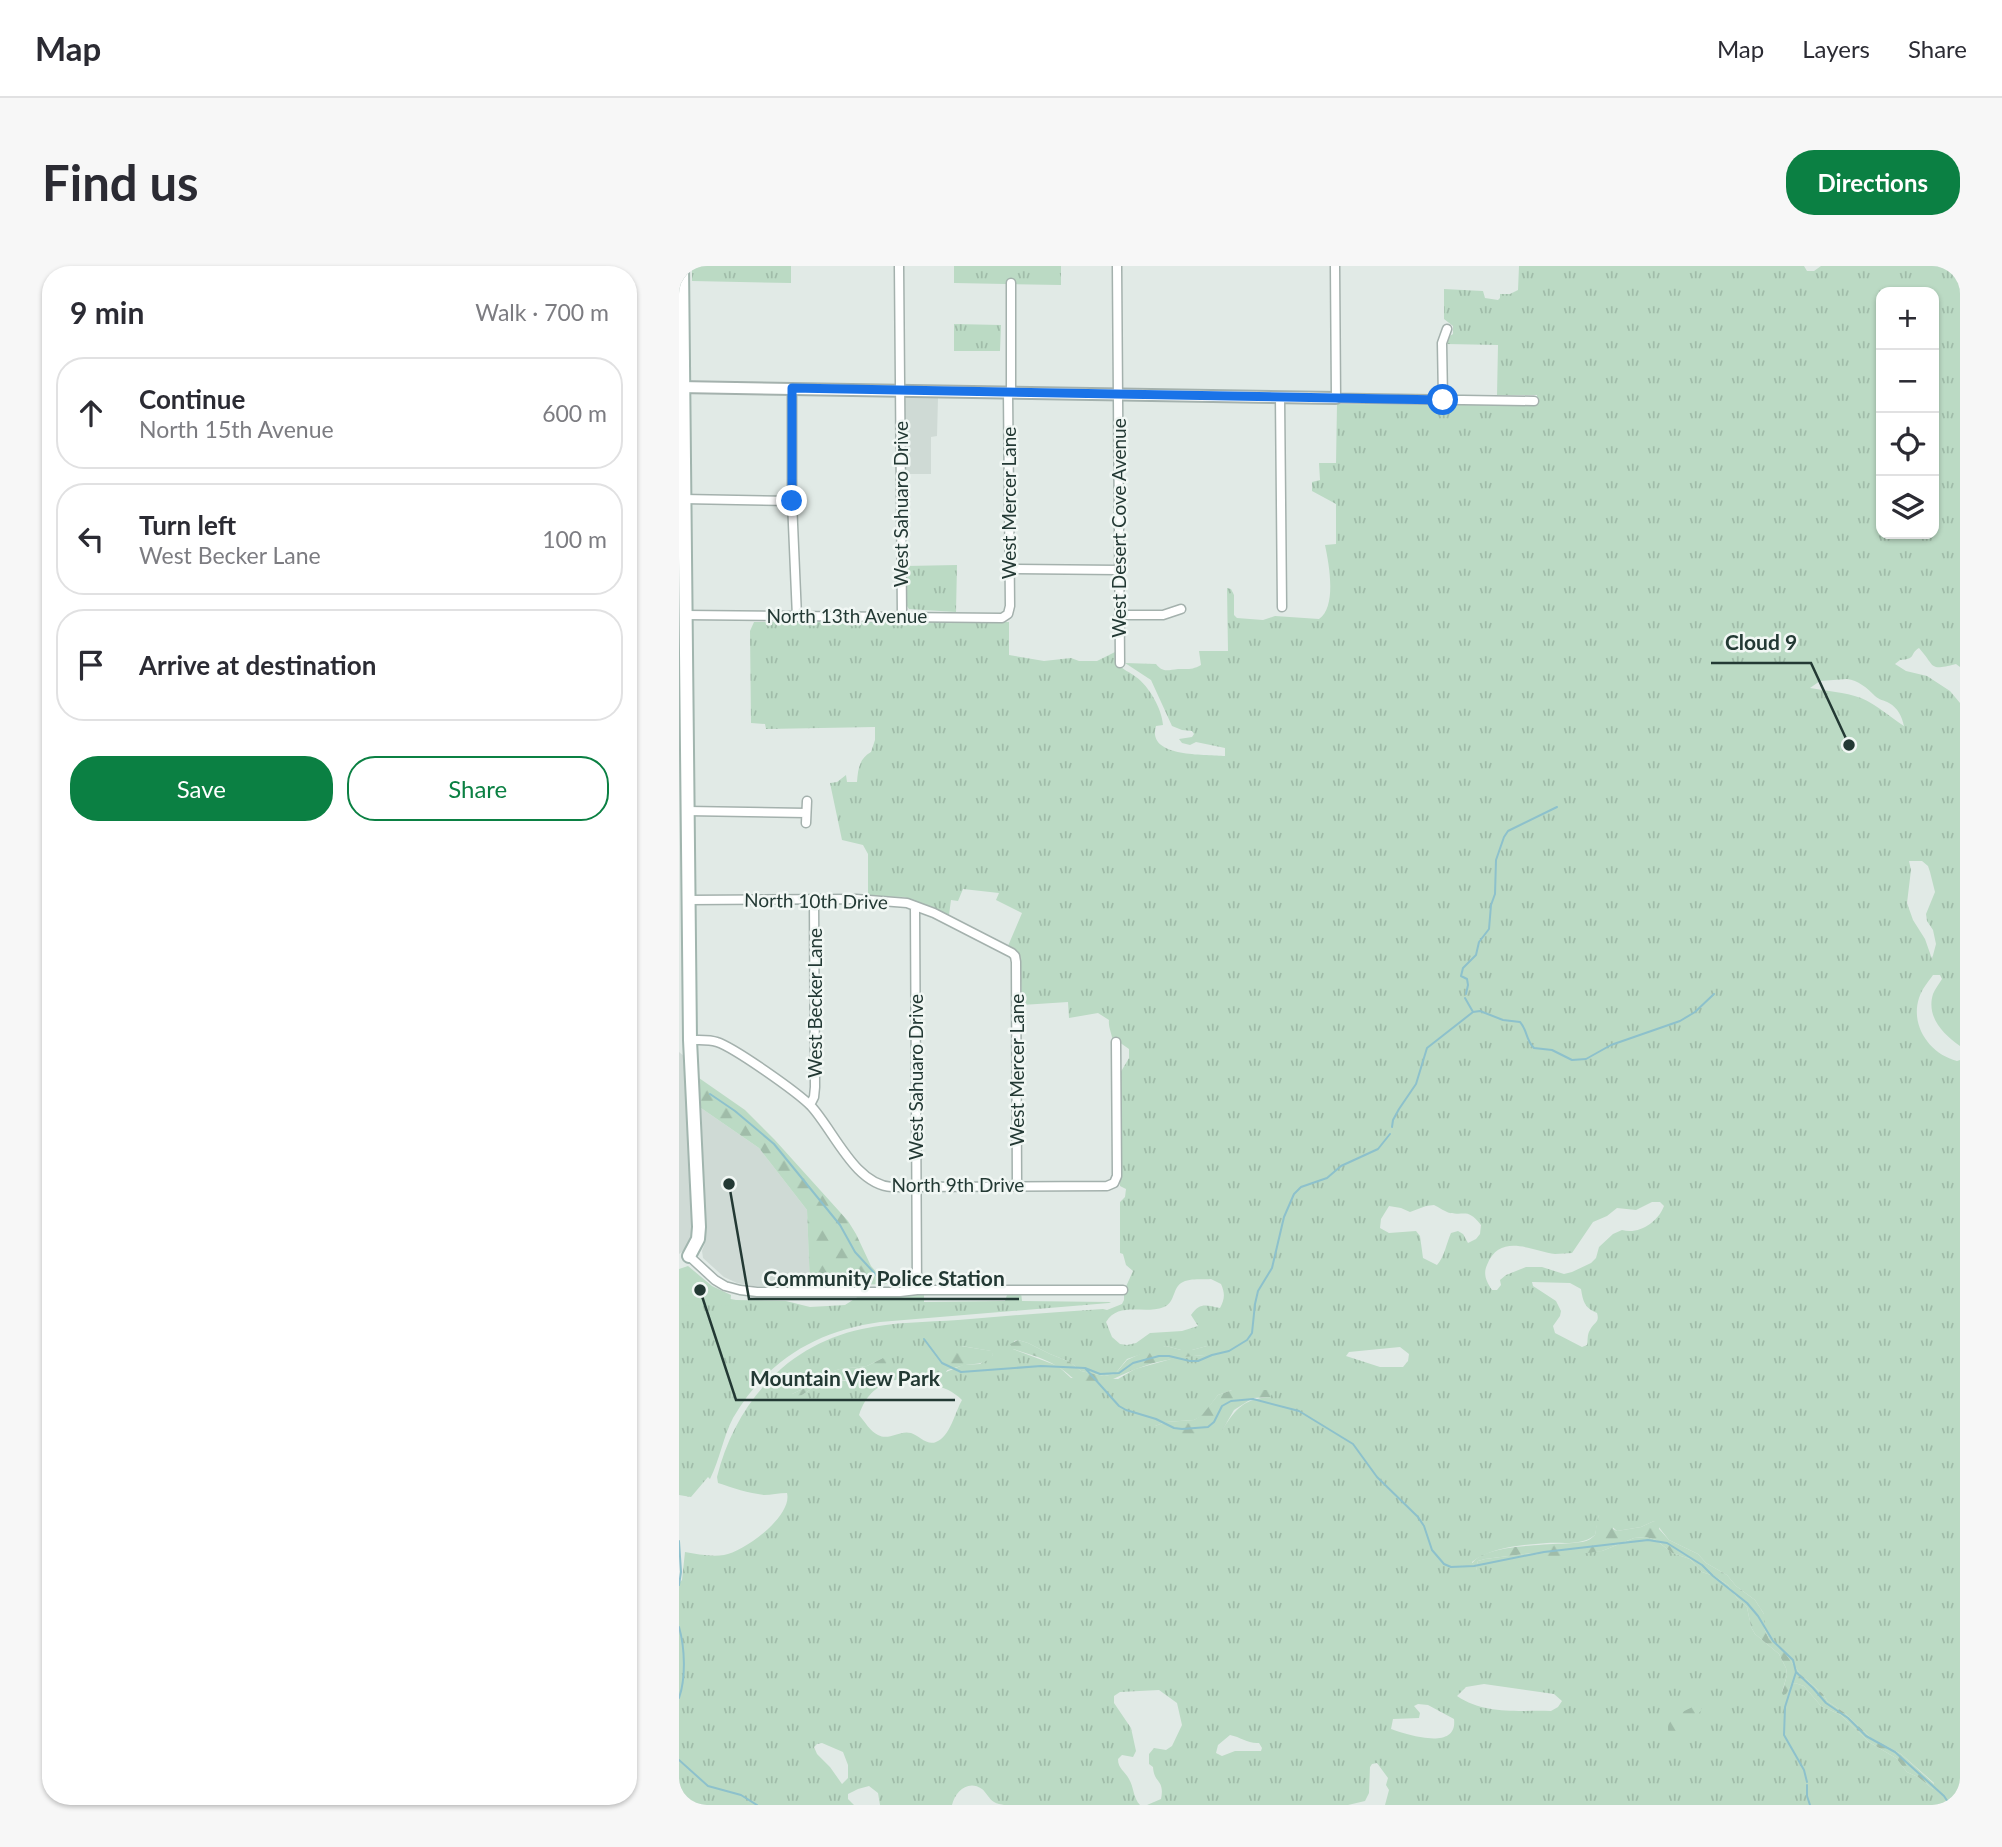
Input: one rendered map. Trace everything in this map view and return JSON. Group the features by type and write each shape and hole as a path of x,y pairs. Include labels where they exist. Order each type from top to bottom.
{"main road":[{"path":"681,266 687,811 683,827 689,900 687,1044 699,1232 698,1239 684,1259"}],"street":[{"name":"West Sahuaro Drive","path":"899,266 902,616"},
{"name":"West Desert Cove Avenue","path":"1117,266 1120,663"},
{"path":"1335,266 1336,398"},
{"name":"West Mercer Lane","path":"1008,614 1011,283"},
{"path":"1443,400 1442,343 1447,329"},
{"path":"681,387 1534,401"},
{"path":"792,388 792,501 797,617"},
{"path":"1280,397 1282,607"},
{"path":"683,499 792,501"},
{"path":"1010,569 1118,570"},
{"path":"1119,615 1163,615 1181,609"},
{"name":"North 13th Avenue","path":"683,610 797,617 1002,618 1008,614"},
{"path":"806,823 807,801"},
{"path":"687,811 806,813"},
{"name":"North 10th Drive","path":"689,900 876,899 927,909 1015,956"},
{"name":"West Becker Lane","path":"810,1105 815,1087 814,900"},
{"name":"West Sahuaro Drive","path":"915,906 917,1290"},
{"name":"West Mercer Lane","path":"1015,956 1017,1185"},
{"name":"North 9th Drive","path":"687,1044 711,1041 727,1046 779,1081 810,1105 869,1180 884,1186 1107,1185 1114,1183 1117,1176 1116,1042"},
{"path":"684,1259 725,1286 766,1292 1123,1290"}],"shaded area":[{"path":"904,396 938,398 937,436 931,437 931,474 904,474"},
{"path":"679,1052 685,1057 692,1225 691,1238 679,1254"},
{"path":"701,1108 759,1148 807,1210 810,1286 753,1286 737,1283 724,1277 703,1258 706,1230"}],"green space":[{"path":"692,266 791,266 791,283 692,281"},
{"path":"954,266 1061,266 1061,285 954,283"},
{"path":"1519,266 1804,266 1807,271 1814,271 1821,266 1960,266 1960,667 1956,664 1933,666 1919,648 1911,657 1895,664 1906,671 1927,676 1950,691 1960,703 1960,1046 1942,1030 1932,1010 1933,994 1942,979 1940,975 1933,975 1925,986 1919,998 1917,1019 1925,1037 1938,1052 1960,1060 1960,1805 1385,1805 1389,1790 1386,1785 1388,1778 1377,1763 1370,1767 1369,1793 1365,1801 1348,1805 1147,1805 1161,1799 1162,1793 1153,1767 1149,1764 1149,1754 1154,1748 1166,1750 1172,1746 1182,1725 1177,1703 1159,1690 1120,1692 1114,1696 1114,1703 1131,1728 1136,1751 1133,1757 1122,1755 1118,1762 1131,1782 1140,1805 1004,1805 994,1802 982,1789 972,1785 959,1792 952,1805 880,1805 878,1793 869,1786 848,1794 848,1799 854,1805 679,1805 679,1583 682,1580 685,1552 714,1556 733,1552 765,1532 783,1512 787,1493 752,1493 718,1483 717,1477 725,1450 737,1425 768,1382 787,1364 810,1349 835,1337 862,1329 910,1323 1107,1310 1122,1304 1124,1291 1133,1271 1126,1265 1123,1254 1120,1253 1120,1202 1125,1197 1126,1189 1120,1186 1119,1075 1129,1058 1129,1049 1119,1042 1113,1042 1109,1020 1098,1013 1069,1018 1068,1002 1022,1005 1020,955 1008,946 1022,913 996,900 999,893 963,889 958,901 951,900 949,915 904,897 868,896 868,854 863,845 842,840 830,783 837,782 846,775 847,782 857,782 860,765 871,752 875,740 875,727 766,729 765,724 751,723 750,631 754,622 1009,622 1009,655 1044,661 1071,658 1097,661 1117,651 1118,664 1141,681 1157,705 1163,725 1156,726 1155,736 1160,744 1180,752 1225,756 1225,748 1196,742 1190,745 1182,743 1179,739 1192,737 1192,731 1172,726 1151,680 1125,663 1156,664 1166,670 1190,669 1201,665 1199,651 1228,651 1227,588 1231,589 1234,595 1234,615 1237,618 1263,620 1275,616 1319,619 1325,613 1330,595 1325,545 1336,544 1336,504 1312,491 1312,482 1320,480 1319,463 1336,463 1337,404 1537,405 1537,395 1497,395 1498,345 1446,344 1448,337 1453,334 1453,326 1444,319 1444,289 1483,291 1485,298 1498,300 1500,294 1510,294 1518,290","holes":["1820,681 1855,681 1895,707 1904,726 1861,698 1810,688","1909,861 1922,861 1928,866 1935,892 1926,914 1936,944 1932,959 1907,903 1911,870","1652,1202 1660,1202 1664,1206 1647,1226 1635,1231 1622,1230 1613,1234 1599,1247 1596,1258 1591,1263 1572,1272 1564,1274 1542,1267 1526,1267 1506,1275 1500,1280 1501,1285 1497,1290 1490,1287 1485,1271 1493,1255 1500,1249 1517,1246 1555,1254 1572,1253 1593,1222 1617,1208 1636,1210","1434,1205 1450,1213 1466,1214 1481,1225 1480,1234 1468,1243 1458,1231 1451,1233 1437,1265 1423,1258 1420,1236 1416,1231 1389,1233 1380,1228 1381,1219 1389,1206 1410,1212","1211,1279 1221,1284 1223,1302 1220,1308 1197,1308 1191,1315 1198,1326 1182,1331 1150,1333 1136,1343 1127,1345 1120,1344 1112,1337 1106,1322 1111,1316 1125,1310 1164,1307 1168,1305 1180,1284","1532,1282 1570,1283 1581,1289 1585,1304 1598,1316 1589,1332 1587,1345 1582,1347 1555,1333 1553,1326 1561,1311 1556,1301 1533,1286","1018,1340 1070,1362 1081,1371 1104,1376 1115,1374 1127,1359 1166,1346 1181,1350 1207,1346 1205,1355 1178,1357 1135,1369 1118,1379 1071,1378 1058,1366 1013,1349 1014,1341","962,1346 991,1351 993,1355 980,1364 963,1365 946,1372","1400,1347 1409,1354 1403,1367 1380,1367 1346,1356 1349,1352","883,1358 854,1381 825,1380 802,1395 792,1394 811,1385 820,1375 840,1369 867,1366","899,1379 940,1387 955,1394 962,1400 949,1430 933,1443 907,1432 882,1437 878,1435 859,1415 869,1396 885,1384","1232,1390 1270,1397 1247,1402 1232,1415 1223,1429 1155,1426 1166,1422 1194,1420 1202,1416 1218,1395","1599,1515 1617,1531 1641,1527 1654,1521 1669,1540 1698,1554 1755,1600 1764,1614 1764,1628 1769,1639 1782,1649 1801,1675 1871,1738 1901,1754 1934,1783 1933,1789 1907,1772 1896,1758 1869,1742 1841,1715 1821,1706 1804,1686 1795,1683 1786,1693 1782,1692 1787,1675 1786,1668 1779,1654 1755,1634 1747,1607 1728,1585 1702,1572 1690,1559 1672,1553 1656,1540 1634,1538 1602,1551 1538,1555 1532,1553 1485,1559 1478,1561 1477,1571 1472,1562 1489,1553 1508,1548 1572,1543 1595,1535","1484,1684 1554,1694 1562,1701 1551,1711 1490,1709 1457,1696 1466,1687","1428,1705 1454,1719 1453,1729 1440,1738 1419,1737 1391,1729 1393,1719 1419,1718 1420,1713 1414,1706","1230,1735 1259,1743 1262,1748 1261,1751 1235,1751 1222,1756 1216,1753 1218,1745","822,1743 843,1752 848,1765 848,1778 842,1784 814,1747"]},
{"path":"954,324 1001,325 1000,351 954,351"},
{"path":"957,565 956,612 909,609 906,566"},
{"path":"699,1078 745,1110 774,1139 848,1221 871,1266 887,1284 810,1286 807,1210 759,1148 701,1108"},
{"path":"688,1266 712,1286 731,1295 730,1305 684,1306 679,1315 679,1269"},
{"path":"679,1276 699,1293 736,1300 786,1301 810,1307 845,1305 859,1296 924,1295 924,1302 1005,1301 1008,1292 1021,1292 1022,1301 1111,1302 880,1322 857,1326 814,1341 777,1365 746,1398 733,1418 710,1479 708,1477 691,1497 679,1495"},
{"path":"1018,1340 1070,1362 1081,1371 1104,1376 1115,1374 1127,1360 1151,1349 1166,1346 1181,1350 1207,1346 1211,1348 1205,1355 1161,1361 1105,1382 1085,1384 1048,1361 1013,1349 1010,1344"},
{"path":"961,1346 992,1351 993,1355 983,1363 941,1372 921,1370 949,1347"},
{"path":"883,1358 887,1361 885,1370 861,1380 825,1380 802,1395 792,1394 811,1385 820,1375 840,1369 867,1366"},
{"path":"1232,1390 1267,1390 1273,1393 1270,1397 1253,1398 1234,1410 1217,1435 1173,1437 1157,1431 1155,1426 1166,1422 1194,1420 1202,1415 1218,1395"},
{"path":"1607,1508 1613,1514 1613,1529 1617,1531 1641,1527 1654,1521 1659,1523 1659,1529 1669,1540 1698,1554 1706,1563 1727,1575 1736,1586 1755,1600 1764,1614 1764,1628 1769,1639 1782,1649 1801,1675 1871,1738 1901,1754 1936,1788 1933,1789 1907,1772 1896,1758 1869,1742 1841,1715 1821,1706 1804,1686 1792,1684 1783,1695 1786,1668 1779,1654 1755,1634 1747,1607 1728,1585 1702,1572 1690,1559 1672,1553 1656,1540 1634,1538 1602,1551 1543,1559 1532,1553 1485,1559 1478,1561 1476,1567 1477,1571 1488,1577 1488,1581 1484,1582 1472,1576 1472,1564 1481,1556 1497,1550 1588,1540 1595,1535 1599,1516"},
{"path":"1697,1705 1701,1706 1702,1710 1673,1740 1668,1728 1670,1722"}],"waterway":[{"path":"1466,994 1467,979 1461,976 1463,968 1476,955 1479,942 1489,929 1495,894 1496,860 1504,837 1508,831 1557,807"},
{"path":"1392,1127 1399,1109 1416,1084 1427,1048 1473,1012 1480,1011 1503,1020 1520,1022 1534,1048 1552,1050 1572,1060 1586,1059 1611,1045 1680,1021 1695,1012 1714,994"},
{"path":"1465,998 1473,1012"},
{"path":"710,1094 774,1144 840,1225 855,1252 878,1277"},
{"path":"924,1339 942,1363 961,1372 1041,1366 1085,1368 1100,1374 1119,1373 1133,1363 1159,1356 1198,1361 1229,1351 1247,1340 1252,1333 1258,1291 1272,1268 1284,1217 1294,1194 1301,1187 1327,1178 1341,1166 1378,1149 1390,1134"},
{"path":"1085,1368 1119,1406 1174,1428 1208,1427 1214,1422 1222,1406 1231,1401 1253,1399 1299,1411 1353,1444 1377,1477 1418,1517 1432,1550 1444,1564 1451,1567 1474,1566 1544,1552 1648,1540 1667,1543 1702,1565 1747,1603 1773,1641 1793,1660 1796,1672 1785,1707 1784,1735 1804,1770 1807,1782"},
{"path":"679,1541 679,1585"},
{"path":"679,1627 684,1663 679,1698"},
{"path":"1796,1672 1826,1703 1848,1718 1866,1736 1895,1752 1944,1796 1950,1805"},
{"path":"679,1760 708,1786 741,1795 757,1805"},
{"path":"1807,1785 1810,1805"}],"place":[{"name":"Cloud 9","path":"1849,745"},
{"name":"Community Police Station","path":"729,1184"},
{"name":"Mountain View Park","path":"700,1290"}],"route":[{"path":"792,501 792,388 1443,400"}]}
